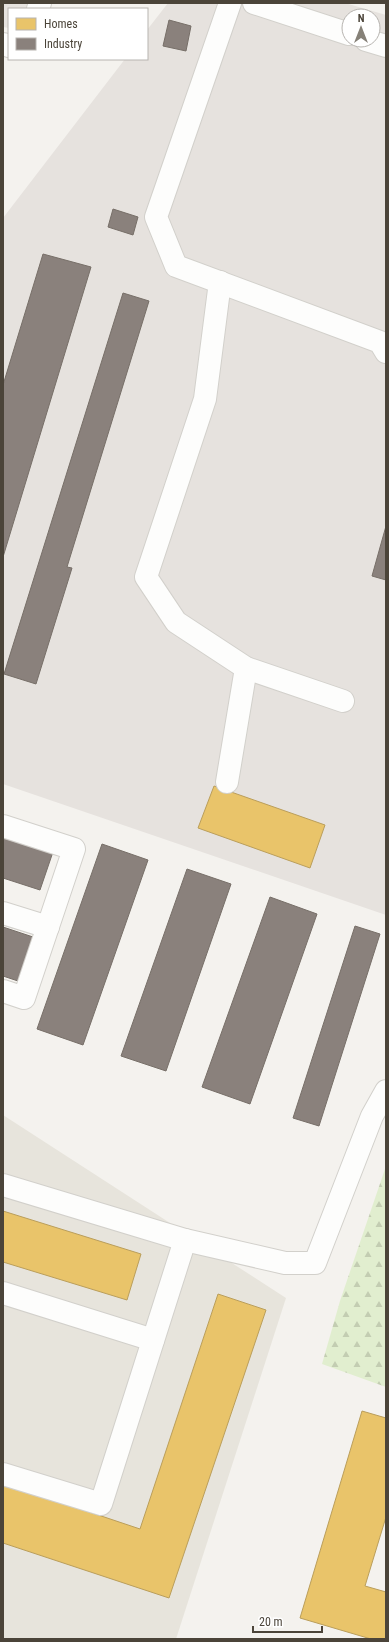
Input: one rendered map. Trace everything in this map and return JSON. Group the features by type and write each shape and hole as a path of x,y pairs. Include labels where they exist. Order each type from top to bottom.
{"street":[{"path":"230,3 156,217 176,266 380,342 386,352"},
{"path":"254,3 341,31"},
{"path":"220,282 205,399 146,577 176,622 246,668 343,701"},
{"path":"227,782 246,668"},
{"path":"3,826 74,849 24,998 3,991"},
{"path":"3,913 48,927"},
{"path":"3,1186 184,1240 285,1263 315,1263 372,1116 386,1091"},
{"path":"3,1474 101,1504 184,1240"},
{"path":"3,1293 153,1340"}],"shaded area":[{"path":"3,3 41,3 39,8 8,8 8,28 3,27"},
{"path":"168,3 345,3 362,8 341,8 341,48 381,48 381,14 386,15 386,915 3,784 3,218 124,60 148,60 148,29"},
{"path":"3,1115 286,1298 176,1639 3,1639"}],"green space":[{"path":"386,1166 386,1387 322,1364 340,1301"}],"building: Homes":[{"path":"214,786 325,825 310,868 198,828"},
{"path":"3,1211 141,1254 127,1300 3,1262"},
{"path":"218,1294 266,1310 169,1598 3,1543 3,1483 140,1529"},
{"path":"362,1411 386,1418 386,1517 365,1586 386,1592 386,1639 371,1639 300,1618"}],"building: Industry":[{"path":"169,20 191,26 186,51 163,46"},
{"path":"113,209 138,217 133,235 108,227"},
{"path":"43,254 91,267 3,557 3,385"},
{"path":"123,293 149,301 67,567 72,568 36,684 4,674"},
{"path":"386,526 386,580 372,576"},
{"path":"3,829 55,846 40,890 3,878"},
{"path":"102,844 148,860 83,1045 37,1029"},
{"path":"187,869 231,884 166,1071 121,1056"},
{"path":"270,897 317,914 250,1104 202,1087"},
{"path":"355,926 380,934 319,1126 293,1118"},
{"path":"3,927 33,937 18,981 3,976"}]}
